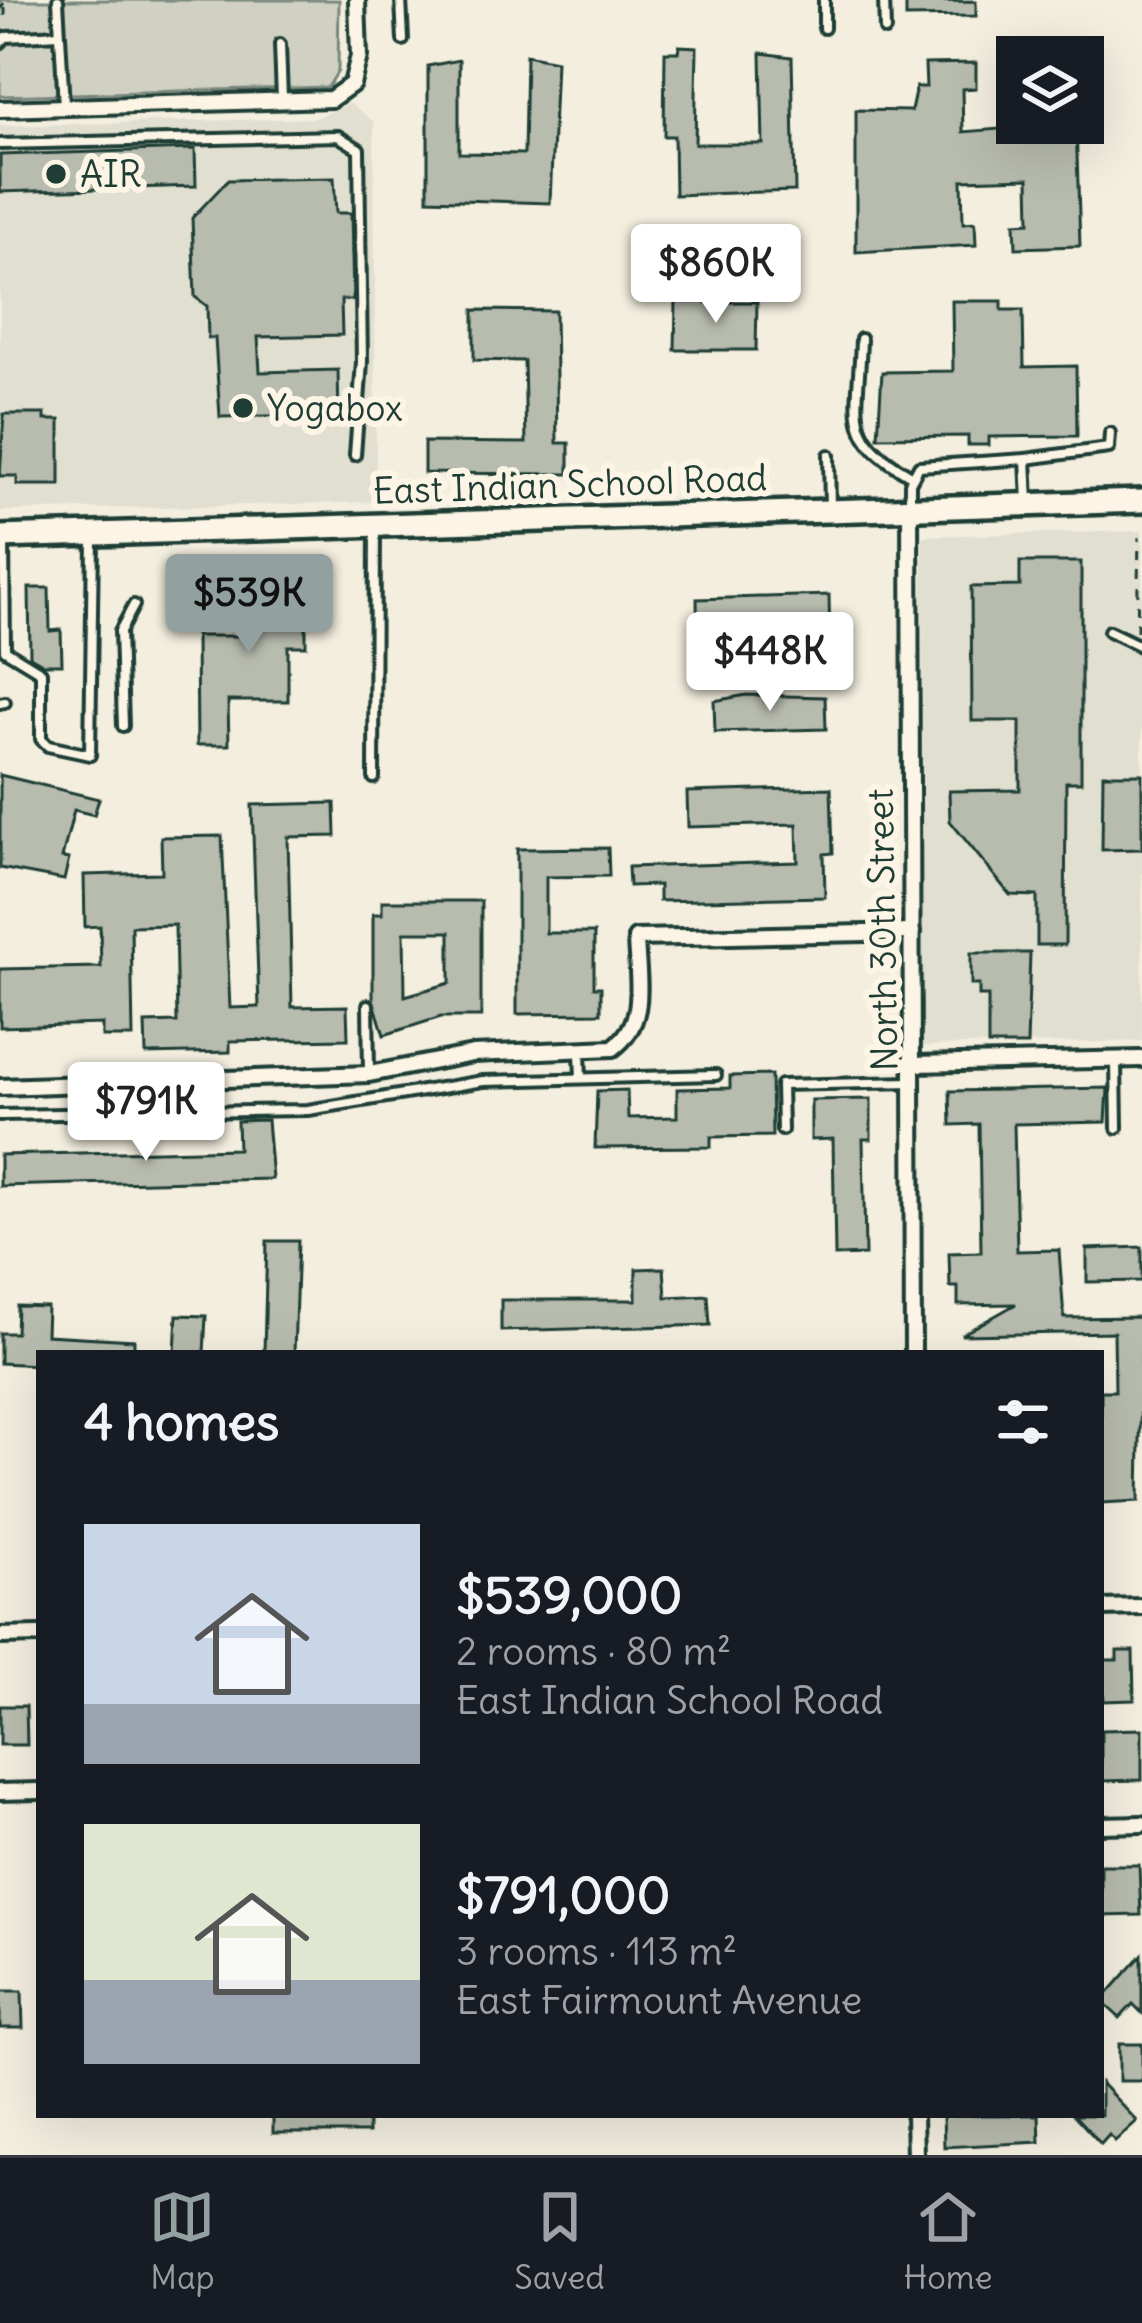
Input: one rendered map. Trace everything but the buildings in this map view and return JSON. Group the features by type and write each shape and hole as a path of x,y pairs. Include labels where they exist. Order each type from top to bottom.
{"main road":[{"name":"East Indian School Road","path":"2,537 1142,501"}],"street":[{"path":"0,109 331,99 352,83 359,56 357,0"},
{"name":"North 30th Street","path":"910,506 913,1350"},
{"path":"0,1087 369,1074 473,1054 613,1048 638,1020 636,938 911,932"},
{"path":"914,1064 1142,1059"},
{"path":"1104,1609 1142,1607"},
{"path":"0,1636 36,1635"},
{"path":"0,1792 36,1791"},
{"path":"1104,1825 1142,1824"},
{"path":"914,2118 914,2155"}],"lane":[{"path":"58,0 64,108"},
{"path":"400,0 403,40"},
{"path":"824,0 824,28"},
{"path":"884,0 885,30"},
{"path":"3,40 59,34"},
{"path":"280,44 282,100"},
{"path":"0,144 338,136 359,149 362,362 355,455"},
{"path":"861,339 859,435 874,455 913,477"},
{"path":"910,506 919,466 1109,448 1110,433"},
{"path":"829,455 830,509"},
{"path":"1026,459 1028,503"},
{"path":"374,778 375,524"},
{"path":"2,537 5,650 41,672 41,739 48,746 90,755 94,533"},
{"path":"123,726 120,631 134,605"},
{"path":"1109,631 1140,645"},
{"path":"368,1005 369,1074"},
{"path":"580,1052 581,1078"},
{"path":"1116,1060 1117,1128"},
{"path":"0,1115 308,1110 483,1081 716,1076"},
{"path":"782,1130 781,1084 914,1082"}],"path":[{"path":"3,6 3,40"},
{"path":"1139,537 1140,645"}],"shaded area":[{"path":"0,0 339,0 338,71 328,87 0,96"},
{"path":"350,103 374,122 376,502 0,511 0,126 315,118"},
{"path":"1142,531 1142,1041 922,1046 923,536"}],"place":[{"name":"AIR","path":"56,174"},
{"name":"Yogabox","path":"243,408"}]}
